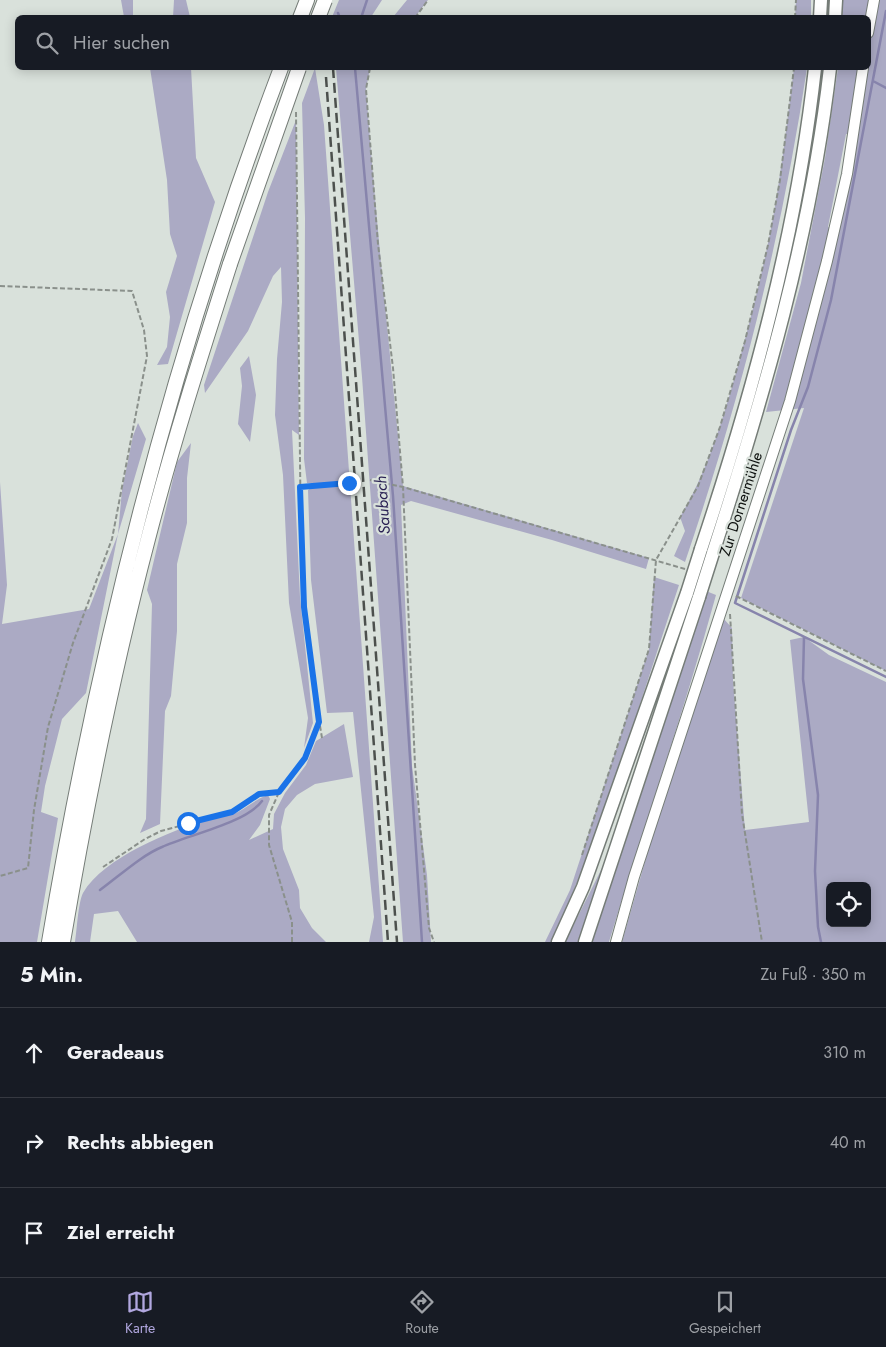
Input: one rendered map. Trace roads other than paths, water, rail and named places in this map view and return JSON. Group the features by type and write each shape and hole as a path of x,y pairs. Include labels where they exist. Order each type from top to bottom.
{"highway":[{"path":"301,15 307,0"},
{"path":"319,15 324,0"},
{"path":"49,942 86,743 121,588 160,442 214,261 280,70"},
{"path":"64,942 100,747 141,566 174,447 230,264 298,70"}],"main road":[{"path":"820,0 820,15"},
{"path":"835,15 836,0"},
{"path":"707,551 775,291 795,200 815,70"},
{"path":"585,942 707,551 757,415 809,204 825,113 830,70"},
{"path":"558,942 583,887 693,595"}],"street":[{"path":"871,16 874,0"},
{"name":"Zur Dornermühle","path":"616,942 634,878 790,401 827,261 847,174 863,70"}],"waterway":[{"name":"Saubach","path":"362,15 367,0"},
{"path":"886,11 831,300 808,387 791,430 735,603 886,677"},
{"name":"Saubach","path":"355,70 393,496 422,942"},
{"path":"873,81 886,88"},
{"path":"804,637 803,679 818,795 815,871 818,927 821,942"},
{"path":"100,890 154,851 243,816 262,801"}],"railway":[{"path":"328,0 329,15"},
{"path":"333,70 397,942"},
{"path":"326,77 388,942"}]}
